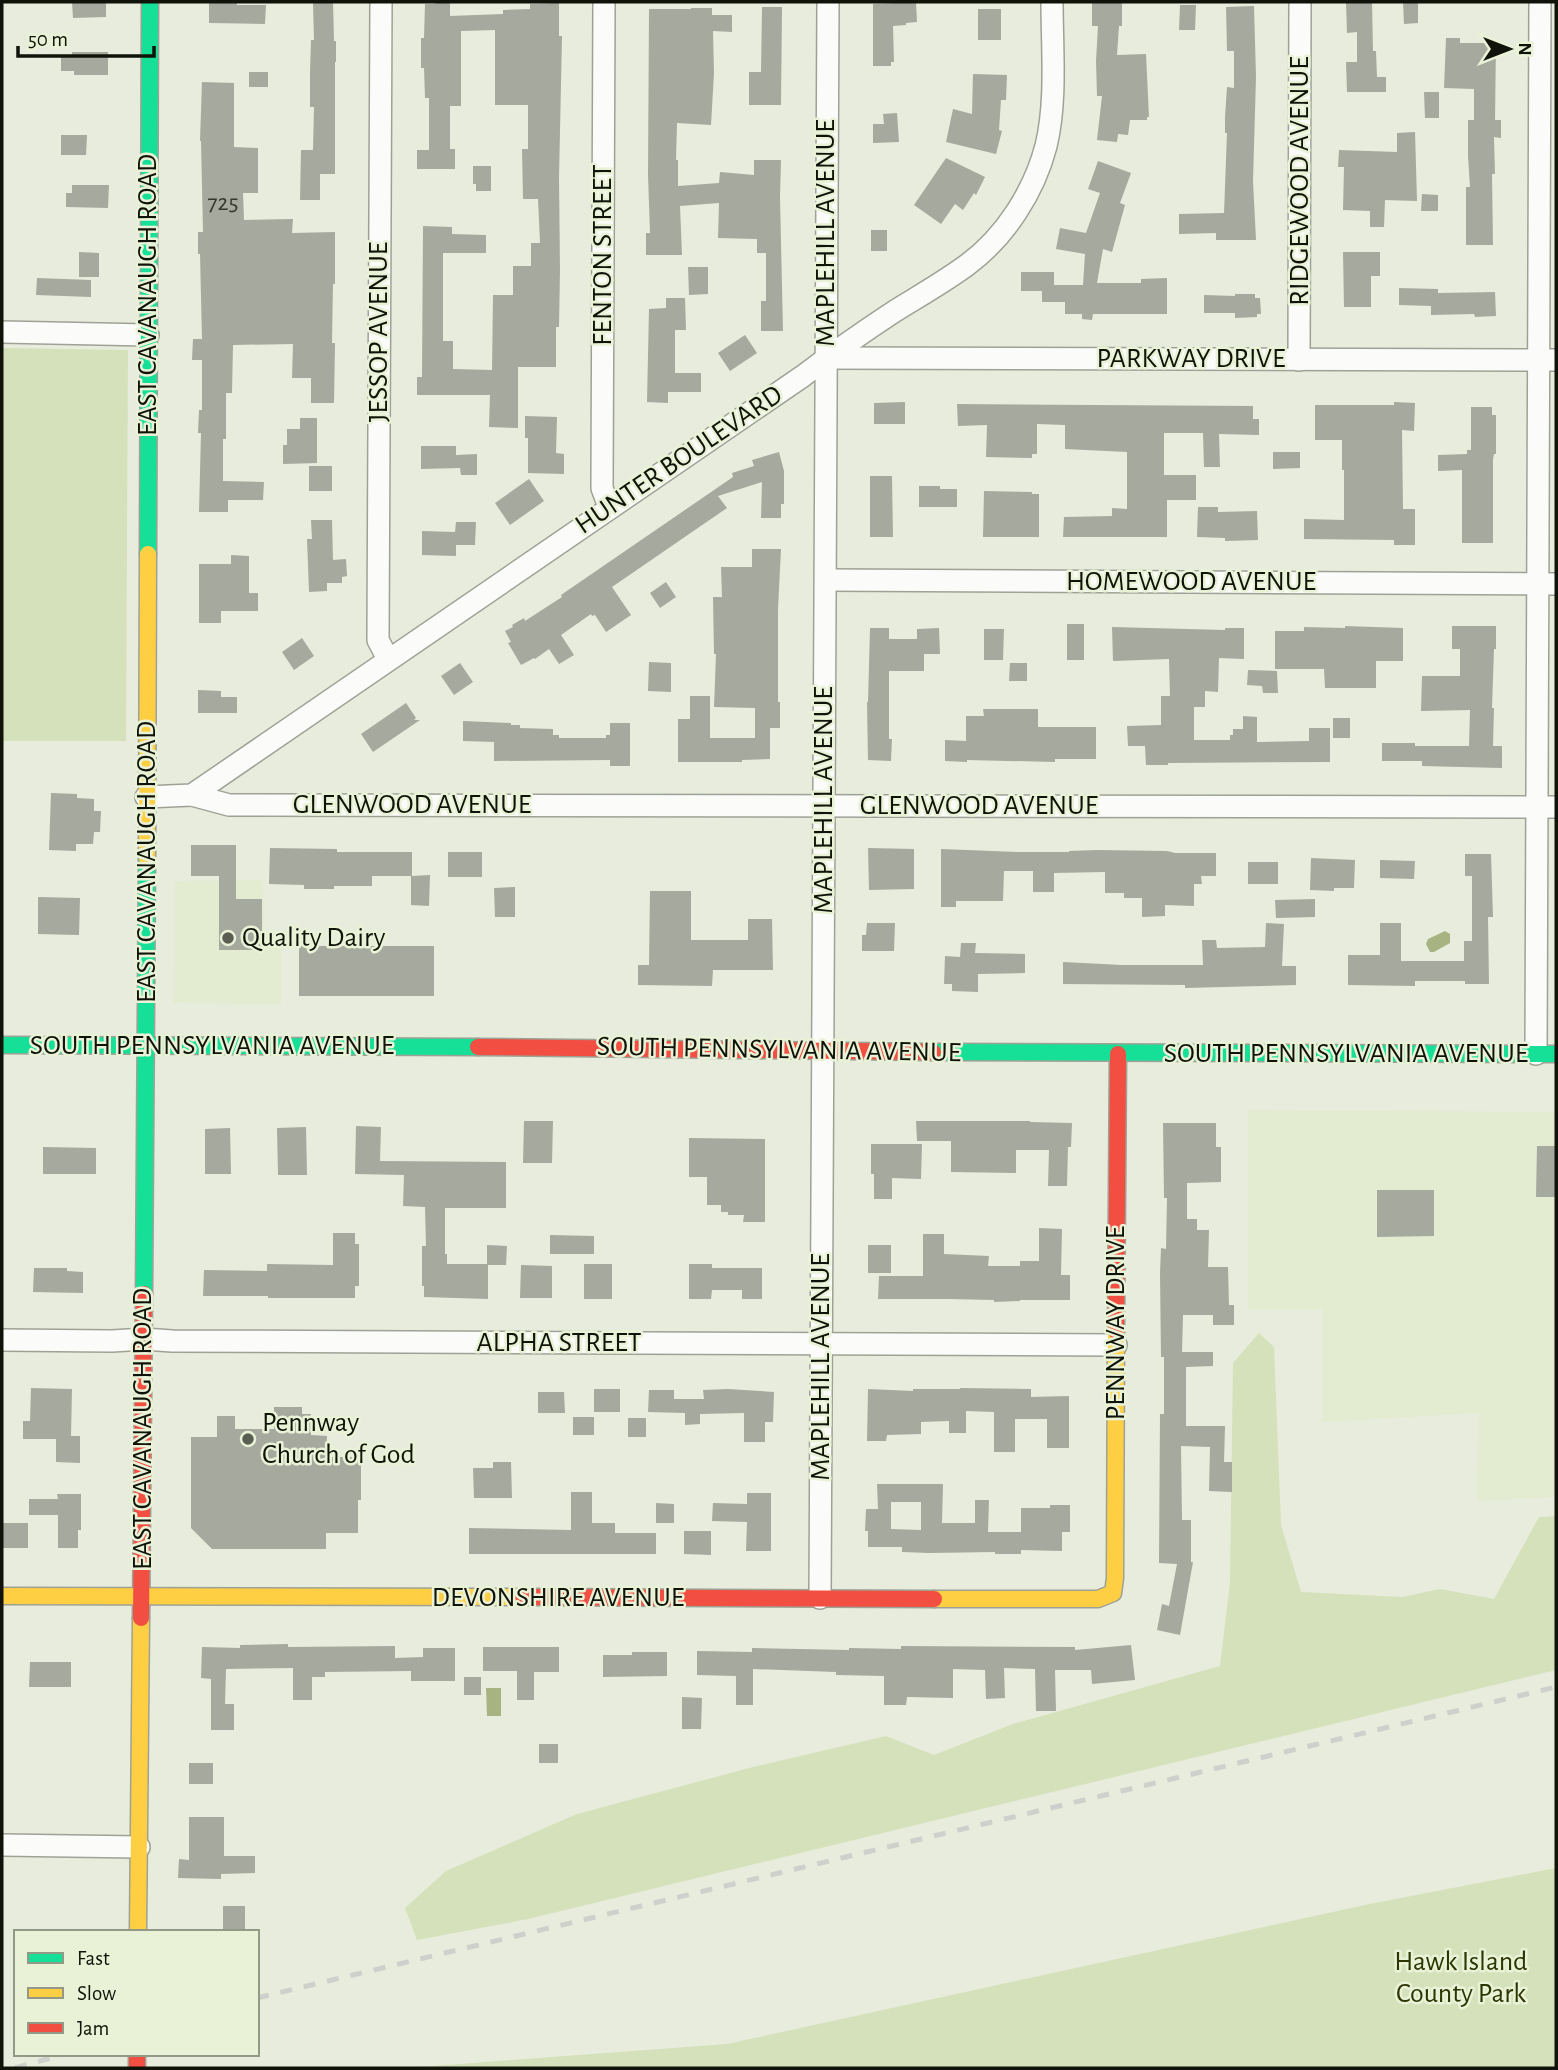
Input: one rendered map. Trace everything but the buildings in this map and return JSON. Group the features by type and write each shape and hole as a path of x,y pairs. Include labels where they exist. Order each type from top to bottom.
{"street":[{"name":"EAST CAVANAUGH ROAD","path":"138,1930 146,1046 150,2"},
{"name":"JESSOP AVENUE","path":"381,2 378,640 388,659"},
{"name":"FENTON STREET","path":"604,2 602,488 609,508"},
{"name":"MAPLEHILL AVENUE","path":"820,1598 828,2"},
{"name":"HUNTER BOULEVARD","path":"192,795 845,343 968,264 996,239 1019,208 1046,146 1051,110 1052,2"},
{"name":"RIDGEWOOD AVENUE","path":"1299,360 1300,2"},
{"path":"1540,2 1547,360 1546,1054"},
{"path":"2,332 148,335"},
{"name":"PARKWAY DRIVE","path":"825,358 1547,360"},
{"name":"HOMEWOOD AVENUE","path":"825,580 1547,584"},
{"path":"146,797 192,795"},
{"name":"GLENWOOD AVENUE","path":"192,795 229,804 1546,807"},
{"name":"SOUTH PENNSYLVANIA AVENUE","path":"2,1045 647,1047 822,1052 1118,1054 1546,1054"},
{"name":"PENNWAY DRIVE","path":"1113,1593 1118,1054"},
{"name":"ALPHA STREET","path":"2,1340 1116,1345"},
{"name":"DEVONSHIRE AVENUE","path":"2,1595 1097,1599 1113,1593"},
{"path":"2,1845 139,1847"}],"shaded area":[{"path":"263,880 264,945 281,945 281,1004 174,1003 175,881"},
{"path":"1445,931 1450,934 1450,943 1430,952 1426,944 1428,939"},
{"path":"1248,1110 1556,1112 1556,1497 1477,1501 1479,1413 1322,1422 1322,1309 1248,1309"},
{"path":"486,1688 501,1688 501,1716 487,1716"}],"green space":[{"path":"2,348 128,350 126,741 2,741"},
{"path":"1259,1333 1274,1347 1281,1525 1301,1592 1402,1597 1440,1589 1494,1599 1539,1517 1556,1516 1556,1670 528,1919 417,1940 405,1908 446,1871 577,1814 753,1767 886,1736 934,1755 1013,1724 1220,1666 1230,1582 1233,1363"},
{"name":"Hawk Island County Park","path":"1556,1868 1556,2068 406,2068 727,2044 1365,1905"}],"railway":[{"path":"259,1998 1556,1687"},
{"path":"15,2068 58,2056"}],"traffic: fast":[{"path":"148,554 150,2"},
{"path":"144,1294 147,858"},
{"path":"2,1045 478,1047"},
{"path":"933,1052 1556,1054"}],"traffic: slow":[{"path":"147,858 148,554"},
{"path":"934,1599 1098,1599 1113,1593 1116,1331"},
{"path":"2,1596 523,1597"},
{"path":"138,1930 141,1618"}],"traffic: jam":[{"path":"478,1047 933,1052"},
{"path":"1116,1331 1118,1054"},
{"path":"141,1618 144,1294"},
{"path":"523,1597 934,1599"},
{"path":"137,2056 137,2068"}],"place":[{"name":"Quality Dairy","path":"228,938"},
{"name":"Pennway Church of God","path":"248,1439"}]}
